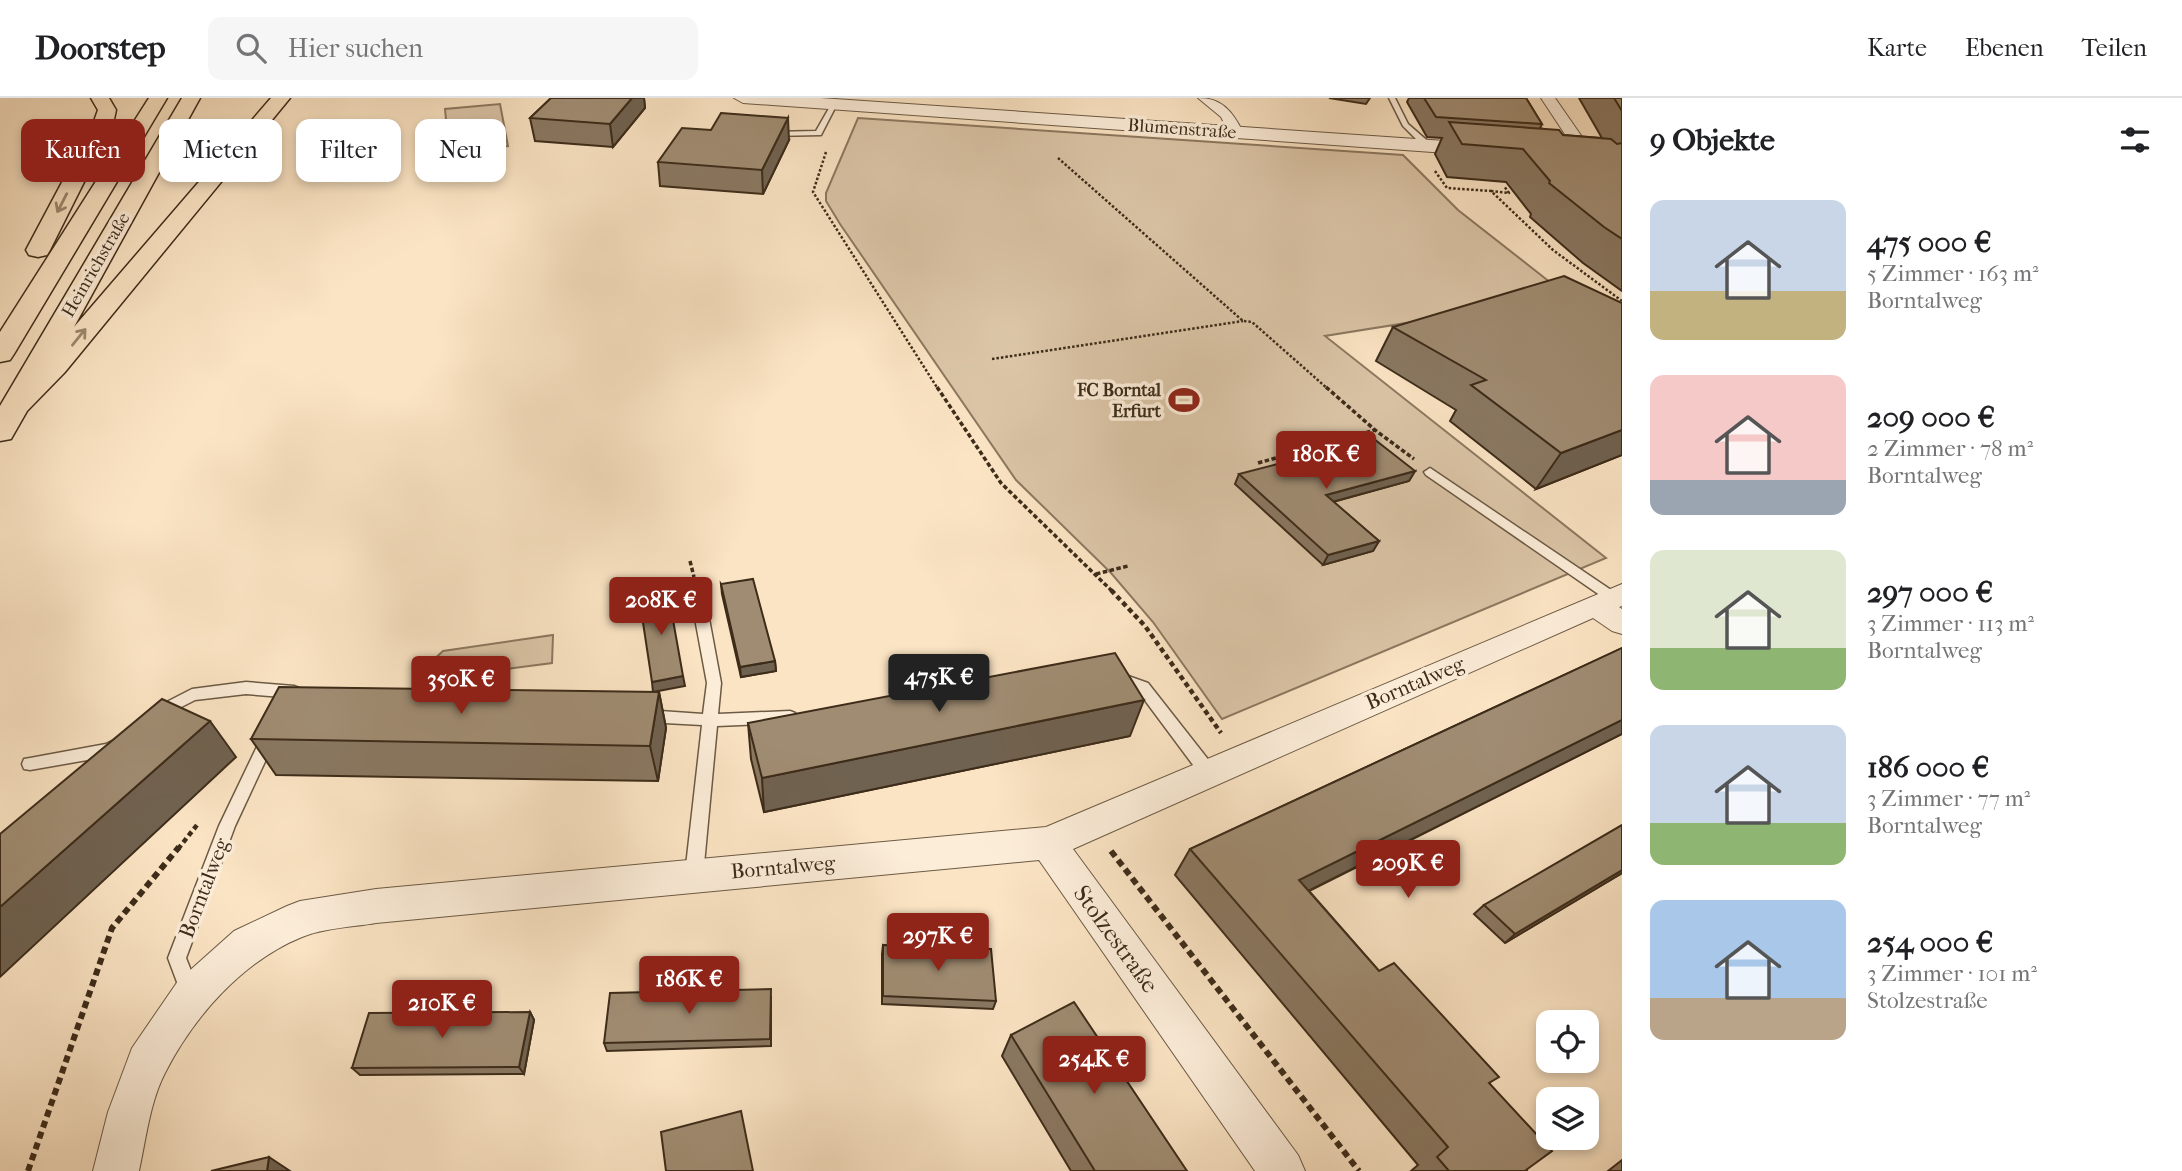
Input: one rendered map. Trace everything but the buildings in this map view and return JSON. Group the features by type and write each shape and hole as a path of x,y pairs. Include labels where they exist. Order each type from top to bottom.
{"highway":[{"path":"33,304 18,291 103,124 107,110 100,98"},
{"name":"Heinrichstraße","path":"0,354 158,98"},
{"name":"Heinrichstraße","path":"0,432 191,98"},
{"path":"16,405 55,366 281,98"}],"street":[{"name":"Blumenstraße","path":"743,98 1508,151"},
{"path":"1205,98 1227,115 1235,132"},
{"path":"1548,98 1598,160"},
{"path":"1561,155 1598,160"},
{"name":"Borntalweg","path":"192,995 248,944 300,919 376,906 1048,844 1208,772 1613,605"},
{"name":"Stolzestraße","path":"1048,844 1282,1171"},
{"path":"116,1171 130,1112 147,1063 192,995"}],"lane":[{"path":"1392,98 1405,125 1428,146"},
{"path":"765,134 791,136 818,133 840,104"},
{"path":"1430,471 1613,605"},
{"path":"694,875 714,682 698,597"},
{"path":"1104,674 1143,687 1208,772"},
{"path":"145,720 192,695 246,688 309,693 288,709"},
{"path":"634,715 710,720 782,718 809,714"},
{"name":"Borntalweg","path":"192,995 177,958 227,827 274,725"},
{"path":"30,764 110,750 127,735"}],"path":[{"path":"840,104 813,192 1001,483 1096,574 1145,626 1240,760"},
{"path":"1428,146 1425,157 1447,188 1509,193 1504,186 1517,187"},
{"path":"1058,158 1244,321"},
{"path":"1491,191 1513,217 1564,261 1622,301"},
{"path":"992,359 1244,321 1252,322 1376,430 1430,471"},
{"path":"1258,463 1376,430"},
{"path":"1096,574 1128,566"},
{"path":"28,1171 112,928 204,817 227,827"},
{"path":"1048,844 1113,852 1359,1171"}],"shaded area":[{"path":"500,104 503,119 446,119 445,109"},
{"name":"FC Borntal Erfurt","path":"858,118 1403,155 1458,210 1569,297 1325,336 1606,558 1222,719 1153,622 1111,573 1016,480 826,201 826,193"},
{"path":"553,635 552,663 435,678 428,665 443,651"}],"place":[{"name":"FC Borntal Erfurt","path":"1184,400"}]}
